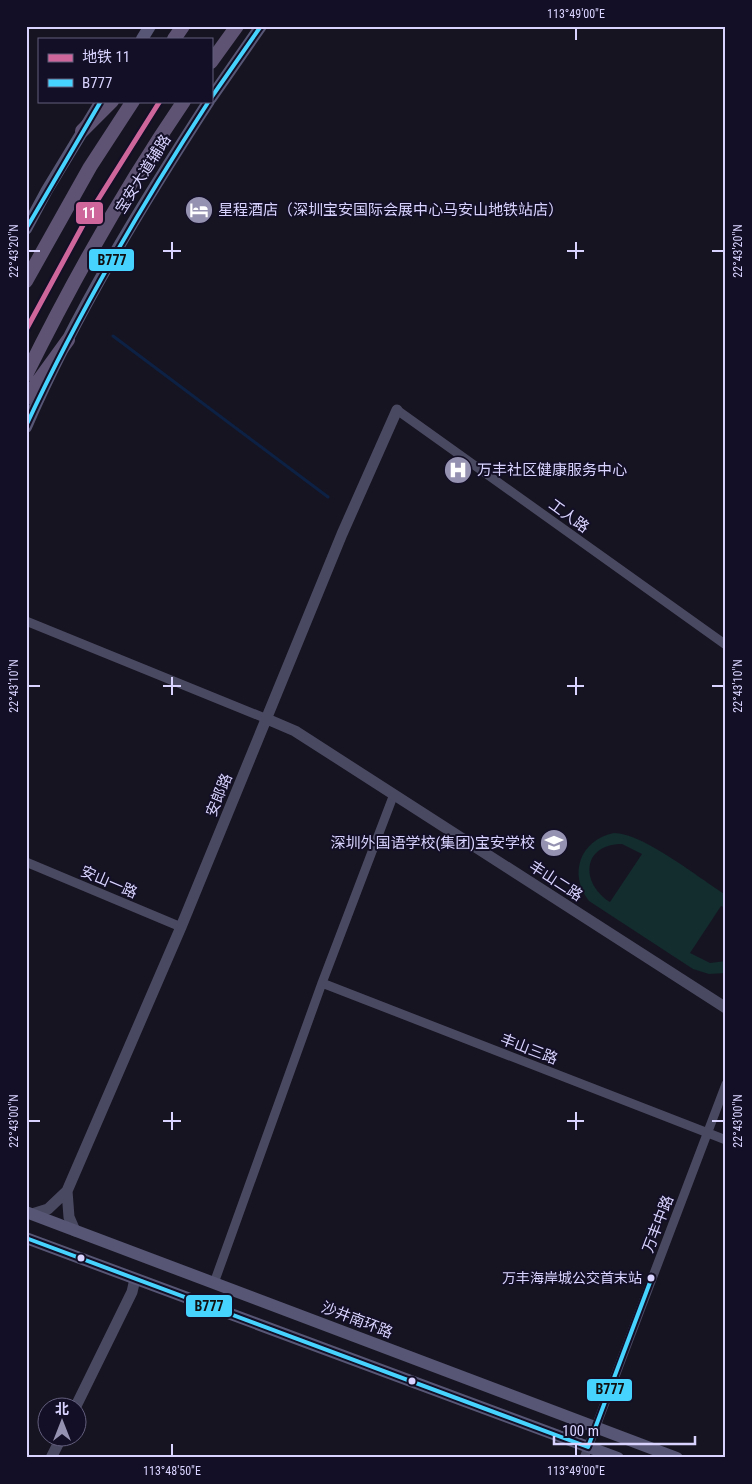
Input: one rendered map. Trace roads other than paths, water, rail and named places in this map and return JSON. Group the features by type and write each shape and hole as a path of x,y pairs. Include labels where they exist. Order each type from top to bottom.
{"main road":[{"path":"143,38 150,26"},
{"path":"175,38 183,26"},
{"path":"212,61 237,26"},
{"path":"212,97 261,26"},
{"path":"26,229 82,131 101,102"},
{"path":"82,131 111,102"},
{"path":"26,281 90,167 132,102"},
{"path":"26,375 110,217 143,161 183,102"},
{"name":"宝安大道辅路","path":"26,427 90,295 145,200 208,102"},
{"path":"26,398 68,340"},
{"name":"沙井南环路","path":"29,1213 676,1458"},
{"path":"26,1238 586,1452 618,1458"}],"street":[{"name":"工人路","path":"397,410 726,645"},
{"name":"安郎路","path":"29,1213 48,1209 67,1191 181,927 342,534 397,410"},
{"path":"26,621 267,719"},
{"name":"丰山二路","path":"267,719 295,731 726,1008"},
{"path":"214,1283 322,983 394,794"},
{"name":"安山一路","path":"26,862 181,927"},
{"name":"丰山三路","path":"322,983 726,1140"},
{"name":"万丰中路","path":"586,1452 726,1084"},
{"name":"安郎路","path":"67,1191 69,1218 75,1231"},
{"path":"81,1396 132,1292 135,1279"},
{"path":"51,1458 57,1446"}],"waterway":[{"path":"113,336 328,497"}],"metro line":[{"name":"11","path":"26,330 89,214 159,102"}],"place":[{"name":"星程酒店（深圳宝安国际会展中心马安山地铁站店）","path":"199,210"},
{"name":"万丰社区健康服务中心","path":"458,470"},
{"name":"深圳外国语学校(集团)宝安学校","path":"554,843"},
{"name":"万丰海岸城公交首末站","path":"651,1278"}]}
